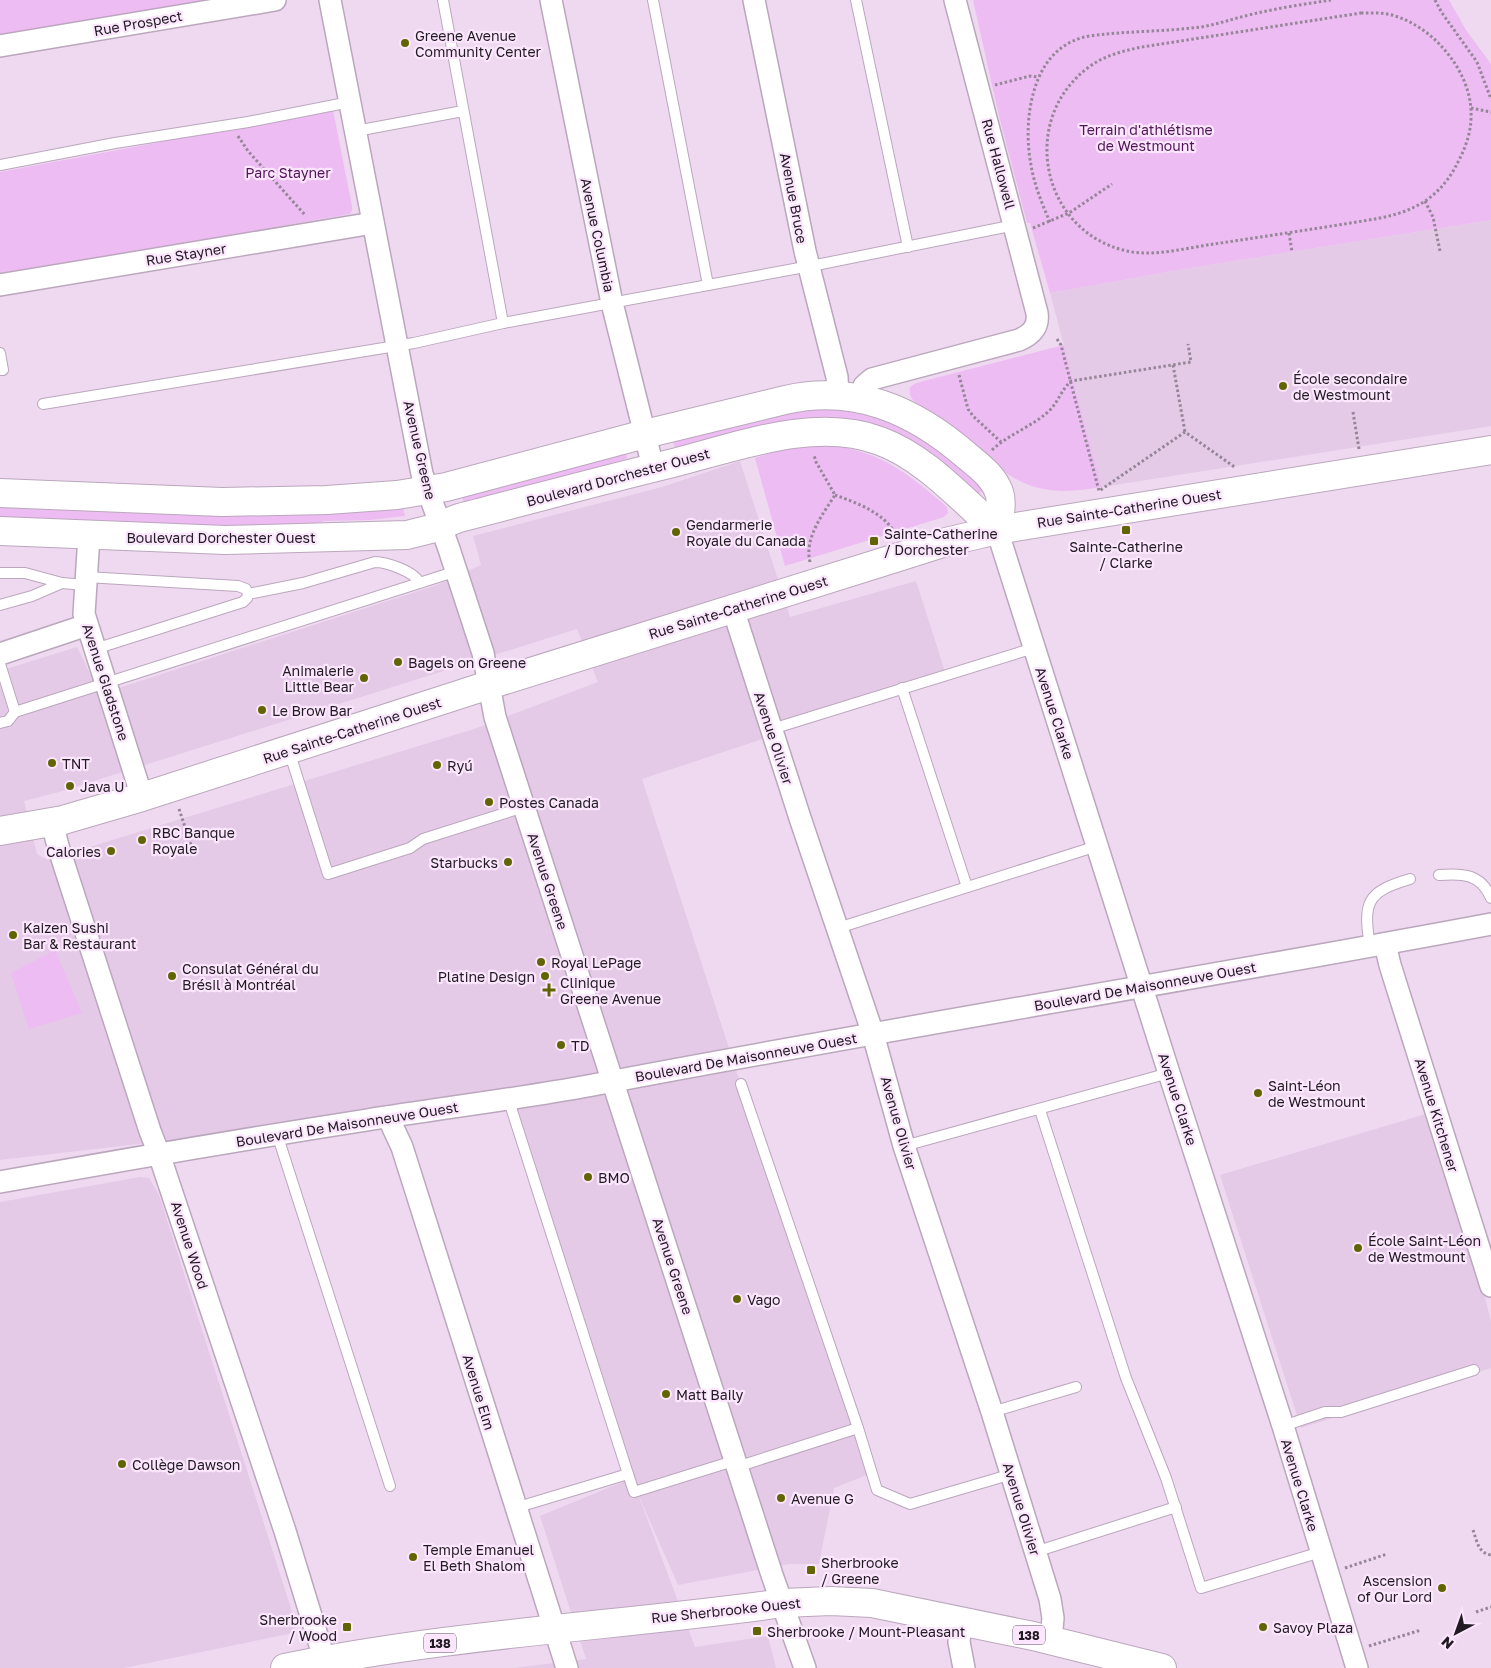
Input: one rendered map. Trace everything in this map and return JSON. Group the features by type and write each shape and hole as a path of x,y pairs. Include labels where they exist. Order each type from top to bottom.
{"main road":[{"path":"0,493 222,502 378,497 427,490 473,480 645,434 796,398 818,395 849,397 887,406 916,419 947,440 986,473 994,483 1001,498 997,530"},
{"name":"Boulevard Dorchester Ouest","path":"0,531 225,540 407,534 460,518 746,444 804,433 827,432 859,435 880,441 906,454 942,481 997,530"},
{"name":"Rue Sainte-Catherine Ouest","path":"0,832 52,823 142,797 489,685 927,548 997,530 1491,450"},
{"name":"Rue Sherbrooke Ouest","path":"285,1668 326,1664 394,1649 783,1603 831,1600 865,1602 961,1620 1051,1640 1145,1666"}],"street":[{"name":"Rue Prospect","path":"0,46 275,0"},
{"name":"Avenue Greene","path":"330,0 421,468 427,490 483,653 495,717 736,1463 805,1668"},
{"name":"Avenue Columbia","path":"550,0 612,303 653,467"},
{"name":"Avenue Bruce","path":"754,0 808,266 838,377 849,397"},
{"name":"Rue Hallowell","path":"849,397 869,380 1019,340 1029,335 1038,322 1023,227 955,0"},
{"name":"Rue Stayner","path":"0,285 373,223"},
{"name":"Avenue Clarke","path":"997,530 1357,1668"},
{"name":"Avenue Gladstone","path":"89,536 83,608 142,797"},
{"name":"Avenue Olivier","path":"733,609 873,1034 904,1146 1012,1474 1052,1609 1053,1626 1051,1640"},
{"path":"0,654 87,625"},
{"name":"Avenue Wood","path":"52,823 147,1122 285,1532 326,1664"},
{"name":"Boulevard De Maisonneuve Ouest","path":"0,1182 277,1134 632,1078 1491,924"},
{"name":"Avenue Kitchener","path":"1378,945 1390,965 1491,1286"},
{"name":"Avenue Elm","path":"388,1117 402,1147 567,1668"},
{"path":"961,1620 959,1642 964,1668"}],"lane":[{"path":"443,0 503,324"},
{"path":"653,0 708,285"},
{"path":"856,0 908,247"},
{"path":"0,165 115,143 231,125 350,102"},
{"path":"356,130 463,111"},
{"path":"43,404 414,344 503,324 612,303 1023,227"},
{"path":"0,353 3,370 0,370"},
{"path":"248,594 303,583 375,562 382,562 412,574 420,583"},
{"path":"0,723 8,721 15,712 456,571"},
{"path":"0,573 25,573 62,583"},
{"path":"0,605 32,596 62,583 86,581 238,586 246,589 248,594 243,602 95,649"},
{"path":"772,729 1034,648"},
{"path":"0,664 15,712"},
{"path":"902,688 967,887"},
{"path":"289,750 328,874 410,848 423,839 524,806"},
{"path":"838,928 1097,846"},
{"path":"1439,875 1468,875 1481,882 1491,898"},
{"path":"1378,945 1366,919 1372,897 1392,884 1410,879"},
{"path":"904,1146 1169,1073"},
{"path":"741,1084 858,1428 877,1490 910,1504 1012,1474"},
{"path":"508,1098 634,1492 727,1463 746,1464 858,1428"},
{"path":"1040,1110 1126,1378 1166,1478 1201,1588 1321,1552"},
{"path":"277,1134 390,1486"},
{"path":"1282,1426 1325,1412 1341,1412 1474,1370"},
{"path":"992,1412 1076,1387"},
{"path":"516,1508 628,1474"},
{"path":"1035,1552 1176,1507"}],"path":[{"path":"1050,222 1031,166 1028,122 1038,77 1057,52 1073,41 1084,37 1201,26 1265,11 1331,0"},
{"path":"1435,0 1477,62 1491,99"},
{"path":"1361,13 1395,16 1412,23 1428,33 1442,45 1463,80 1471,108 1469,132 1461,158 1445,184 1425,201 1416,207 1388,216 1290,233 1157,252 1136,252 1118,248 1093,236 1069,213 1054,188 1049,172 1046,146 1049,126 1058,103 1074,80 1090,66 1119,52 1142,47 1344,15 1361,13"},
{"path":"992,86 1030,76 1038,77"},
{"path":"1471,108 1490,110"},
{"path":"231,125 248,151 306,216"},
{"path":"1023,227 1050,222 1069,213 1112,184"},
{"path":"1425,201 1433,216 1440,252"},
{"path":"1290,233 1292,252"},
{"path":"1057,339 1061,345 1099,490 1185,432"},
{"path":"990,451 1047,413 1071,381 1191,362 1188,344"},
{"path":"1173,365 1185,432 1237,469"},
{"path":"958,369 968,410 1001,442"},
{"path":"1352,412 1359,449"},
{"path":"814,454 816,462 835,495 869,510 892,528 896,534"},
{"path":"810,562 809,546 812,535 820,518 835,495"},
{"path":"179,809 191,845"},
{"path":"1473,1530 1479,1549 1491,1555"},
{"path":"1342,1569 1387,1554"},
{"path":"1476,1612 1491,1607"},
{"path":"1367,1646 1421,1630"}],"shaded area":[{"name":"École secondaire de Westmount","path":"1491,220 1491,426 1102,487 1050,293 1184,269"},
{"path":"740,461 790,617 916,581 947,678 642,779 867,1475 834,1488 819,1564 789,1564 678,1585 638,1494 695,1647 768,1636 776,1668 514,1668 586,1659 540,1516 632,1478 511,1098 467,1106 0,1160 0,671 77,647 100,694 437,585 481,565 473,536 662,487","holes":["577,629 598,682 474,729 47,860 37,854 24,801 59,792"]},
{"name":"École Saint-Léon de Westmount","path":"1436,1111 1491,1321 1491,1368 1301,1428 1220,1175"},
{"name":"Collège Dawson","path":"140,1177 149,1178 159,1195 295,1621 295,1630 288,1634 124,1668 0,1668 0,1202"}],"green space":[{"path":"0,0 229,0 0,41"},
{"name":"Terrain d'athlétisme de Westmount","path":"973,0 1449,0 1466,30 1491,64 1491,220 1184,269 1050,293 1030,223 1027,223 999,116"},
{"name":"Parc Stayner","path":"333,110 352,206 350,214 0,275 0,172"},
{"path":"1064,345 1102,487 1056,491 1038,488 1018,480 998,467 950,425 918,405 910,395 910,387 916,383"},
{"path":"799,407 862,410 898,422 970,472 983,491 976,495 911,443 675,448 673,441"},
{"path":"821,445 859,451 890,464 932,494 947,507 948,513 944,517 785,566 755,458 784,449"},
{"path":"626,452 626,459 464,504 462,496"},
{"path":"0,503 403,507 405,516 370,520 325,521 301,529 0,521"},
{"path":"55,950 82,1013 29,1029 11,973"}],"place":[{"name":"Greene Avenue Community Center","path":"405,43"},
{"name":"École secondaire de Westmount","path":"1283,386"},
{"name":"Sainte-Catherine / Clarke","path":"1126,530"},
{"name":"Gendarmerie Royale du Canada","path":"676,532"},
{"name":"Sainte-Catherine / Dorchester","path":"874,541"},
{"name":"Bagels on Greene","path":"398,662"},
{"name":"Animalerie Little Bear","path":"364,678"},
{"name":"Le Brow Bar","path":"262,710"},
{"name":"TNT","path":"52,763"},
{"name":"Ryú","path":"437,765"},
{"name":"Java U","path":"70,786"},
{"name":"Postes Canada","path":"489,802"},
{"name":"RBC Banque Royale","path":"142,840"},
{"name":"Calories","path":"111,851"},
{"name":"Starbucks","path":"508,862"},
{"name":"Kaizen Sushi Bar & Restaurant","path":"13,935"},
{"name":"Royal LePage","path":"541,962"},
{"name":"Consulat Général du Brésil à Montréal","path":"172,976"},
{"name":"Platine Design","path":"545,976"},
{"name":"Clinique Greene Avenue","path":"549,990"},
{"name":"TD","path":"561,1045"},
{"name":"Saint-Léon de Westmount","path":"1258,1093"},
{"name":"BMO","path":"588,1177"},
{"name":"École Saint-Léon de Westmount","path":"1358,1248"},
{"name":"Vago","path":"737,1299"},
{"name":"Matt Baily","path":"666,1394"},
{"name":"Collège Dawson","path":"122,1464"},
{"name":"Avenue G","path":"781,1498"},
{"name":"Temple Emanuel El Beth Shalom","path":"413,1557"},
{"name":"Sherbrooke / Greene","path":"811,1570"},
{"name":"Ascension of Our Lord","path":"1442,1588"},
{"name":"Sherbrooke / Wood","path":"347,1627"},
{"name":"Savoy Plaza","path":"1263,1627"},
{"name":"Sherbrooke / Mount-Pleasant","path":"757,1631"}]}
